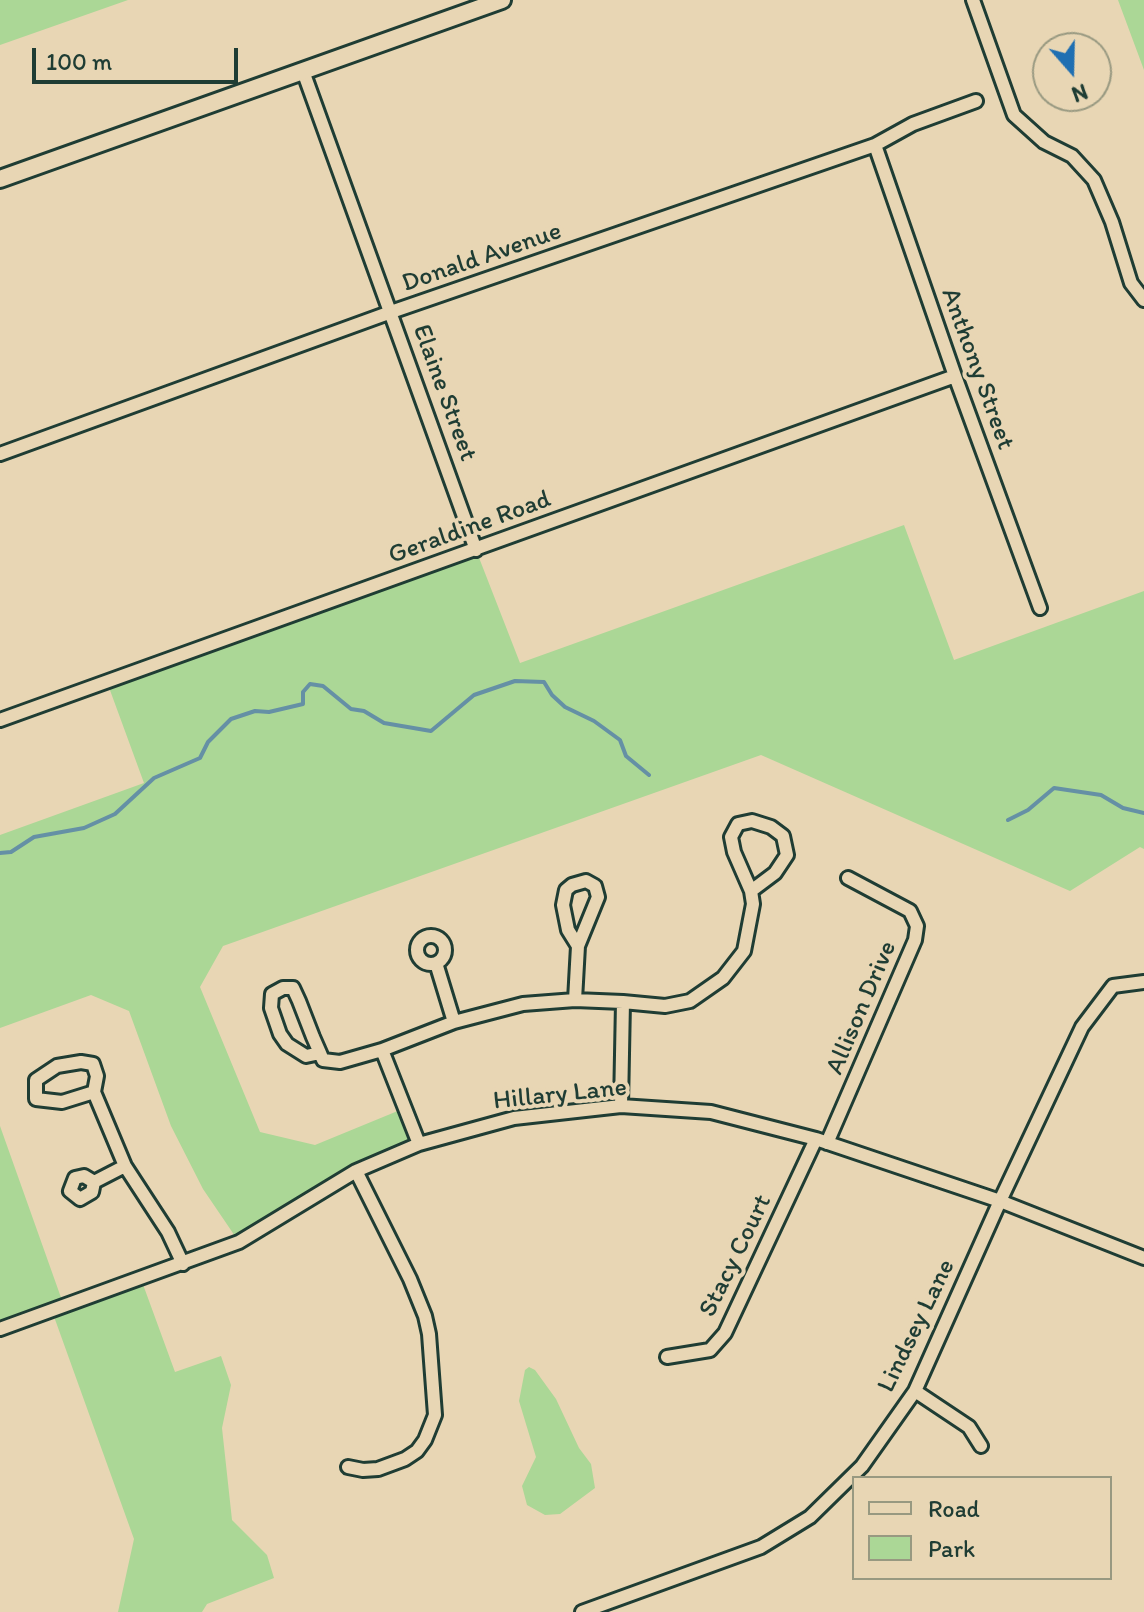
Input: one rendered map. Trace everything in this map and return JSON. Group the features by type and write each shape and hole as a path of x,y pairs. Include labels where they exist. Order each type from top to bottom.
{"main road":[{"path":"0,179 502,0"}],"street":[{"path":"973,0 1014,115 1044,142 1072,156 1094,180 1112,222 1131,283 1144,300"},
{"name":"Elaine Street","path":"303,71 476,550"},
{"name":"Donald Avenue","path":"0,454 391,312 875,145 913,124 976,101"},
{"name":"Anthony Street","path":"875,145 1040,608"},
{"name":"Geraldine Road","path":"0,720 955,376"},
{"path":"320,1053 306,1056 287,1044 271,1008 272,994 283,988 293,988 323,1060 340,1062 382,1050 454,1022 523,1004 575,1000 665,1006 690,1001 723,978 744,951 753,904 731,837 738,824 752,821 771,827 783,836 787,855 775,873 751,891"},
{"name":"Allison Drive","path":"822,1141 915,940 917,926 910,911 848,878"},
{"path":"575,1000 578,946 598,897 595,886 586,881 566,890 563,905 568,930 578,946"},
{"path":"436,963 454,1022"},
{"name":"Lindsey Lane","path":"582,1612 761,1547 810,1517 862,1466 915,1391 1082,1027 1113,986 1144,982"},
{"path":"621,1106 623,1002"},
{"path":"382,1050 419,1144"},
{"path":"94,1092 62,1102 36,1099 36,1080 57,1066 81,1062 93,1064 97,1076 94,1092 125,1166 168,1232 183,1264"},
{"name":"Hillary Lane","path":"0,1329 239,1242 356,1171 419,1144 514,1118 621,1106 711,1112 822,1141 1000,1201 1144,1258"},
{"name":"Stacy Court","path":"667,1357 710,1350 725,1333 822,1141"},
{"path":"94,1182 125,1166"},
{"path":"348,1467 378,1469 405,1459 417,1451 425,1440 435,1415 429,1334 421,1302 356,1171"},
{"path":"915,1391 969,1427 981,1446"}],"green space":[{"path":"0,0 128,0 0,45"},
{"path":"1118,0 1144,0 1144,70"},
{"path":"904,525 954,660 1144,591 1144,849 1140,847 1070,891 761,755 223,946 200,987 260,1132 315,1145 405,1108 419,1144 239,1242 203,1189 171,1126 129,1011 91,995 0,1028 0,835 144,783 107,682 476,550 520,663"},
{"path":"0,1126 64,1306 141,1279 175,1372 221,1356 231,1385 222,1428 232,1520 267,1555 274,1578 207,1604 202,1612 118,1612 134,1539 52,1311 0,1329"},
{"path":"529,1367 535,1370 556,1399 579,1448 591,1464 595,1488 560,1514 545,1515 527,1505 522,1486 536,1457 519,1401 525,1370"}],"waterway":[{"path":"0,853 11,852 34,837 84,828 115,814 154,778 200,758 208,742 231,719 255,711 269,712 303,704 303,692 310,684 323,686 351,709 364,711 384,723 431,731 474,695 515,681 544,682 565,707 594,721 620,740 626,756 649,775"},
{"path":"1008,820 1028,810 1054,788 1101,795 1123,808 1144,813"}]}
